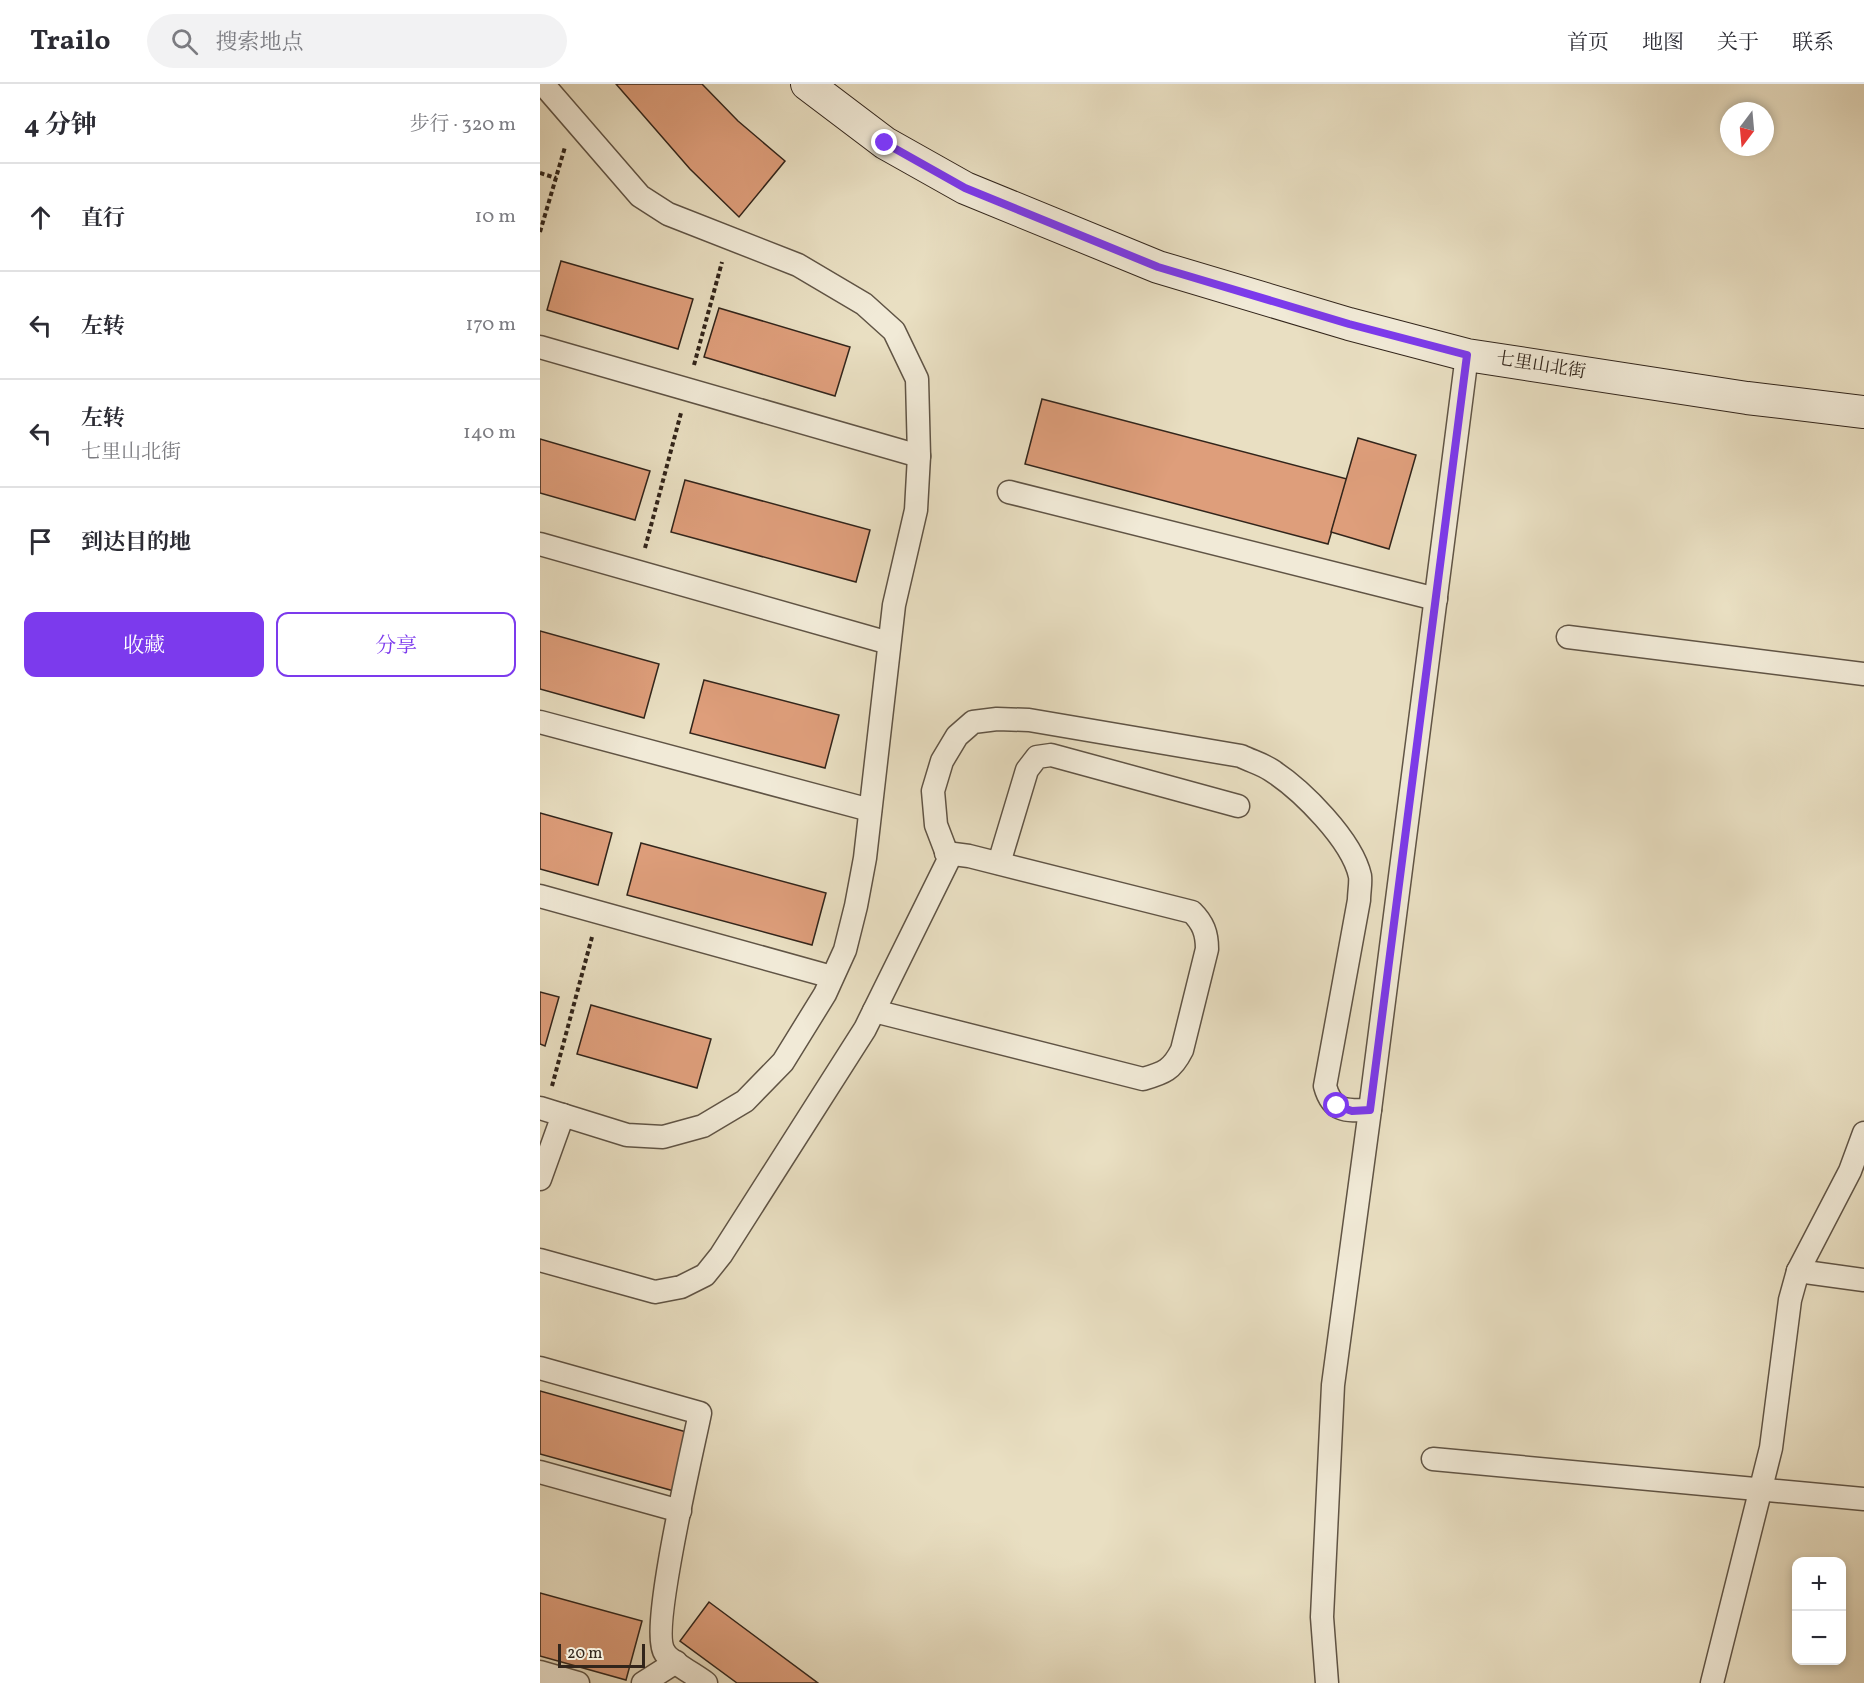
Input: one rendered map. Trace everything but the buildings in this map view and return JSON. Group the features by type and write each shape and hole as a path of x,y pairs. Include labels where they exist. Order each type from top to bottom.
{"street":[{"path":"540,1179 550,1111 627,1134 663,1137 703,1126 746,1101 783,1062 825,993 845,950 865,858 894,605 916,510 919,456 917,379 894,331 864,304 798,265 668,214 640,196 543,84"},
{"name":"七里山北街","path":"807,84 885,143 965,188 1158,267 1349,324 1467,355 1746,398 1864,412"},
{"path":"540,347 919,456"},
{"path":"1327,1683 1322,1617 1333,1385 1467,355"},
{"path":"1009,492 1436,599"},
{"path":"540,544 889,643"},
{"path":"1568,637 1864,674"},
{"path":"540,1260 655,1292 681,1287 705,1275 721,1255 865,1029 949,859 936,825 933,791 942,760 957,735 973,722 997,719 1029,720 1241,756 1270,769 1311,804 1349,848 1360,877 1359,900 1325,1086 1329,1100 1337,1106 1352,1111 1370,1110"},
{"path":"540,722 870,810"},
{"path":"999,863 1027,770 1037,757 1051,755 1238,806"},
{"path":"874,1011 1143,1078 1158,1074 1175,1064 1182,1050 1207,949 1207,934 1200,920 1192,912 999,863 946,853"},
{"path":"540,896 832,977"},
{"path":"1712,1683 1771,1448 1790,1300 1798,1271 1850,1171 1864,1133"},
{"path":"1798,1271 1864,1280"},
{"path":"540,1368 700,1413 668,1568 660,1639 665,1653 706,1683"},
{"path":"1433,1459 1864,1499"},
{"path":"540,1472 680,1511"},
{"path":"643,1683 676,1662"},
{"path":"540,1672 578,1683"}],"path":[{"path":"540,232 565,144 584,130"},
{"path":"540,173 556,178"},
{"path":"639,572 729,237"},
{"path":"550,1111 599,912"}],"route":[{"path":"885,143 965,188 1158,267 1349,324 1467,355 1370,1110 1352,1111 1337,1106"}]}
